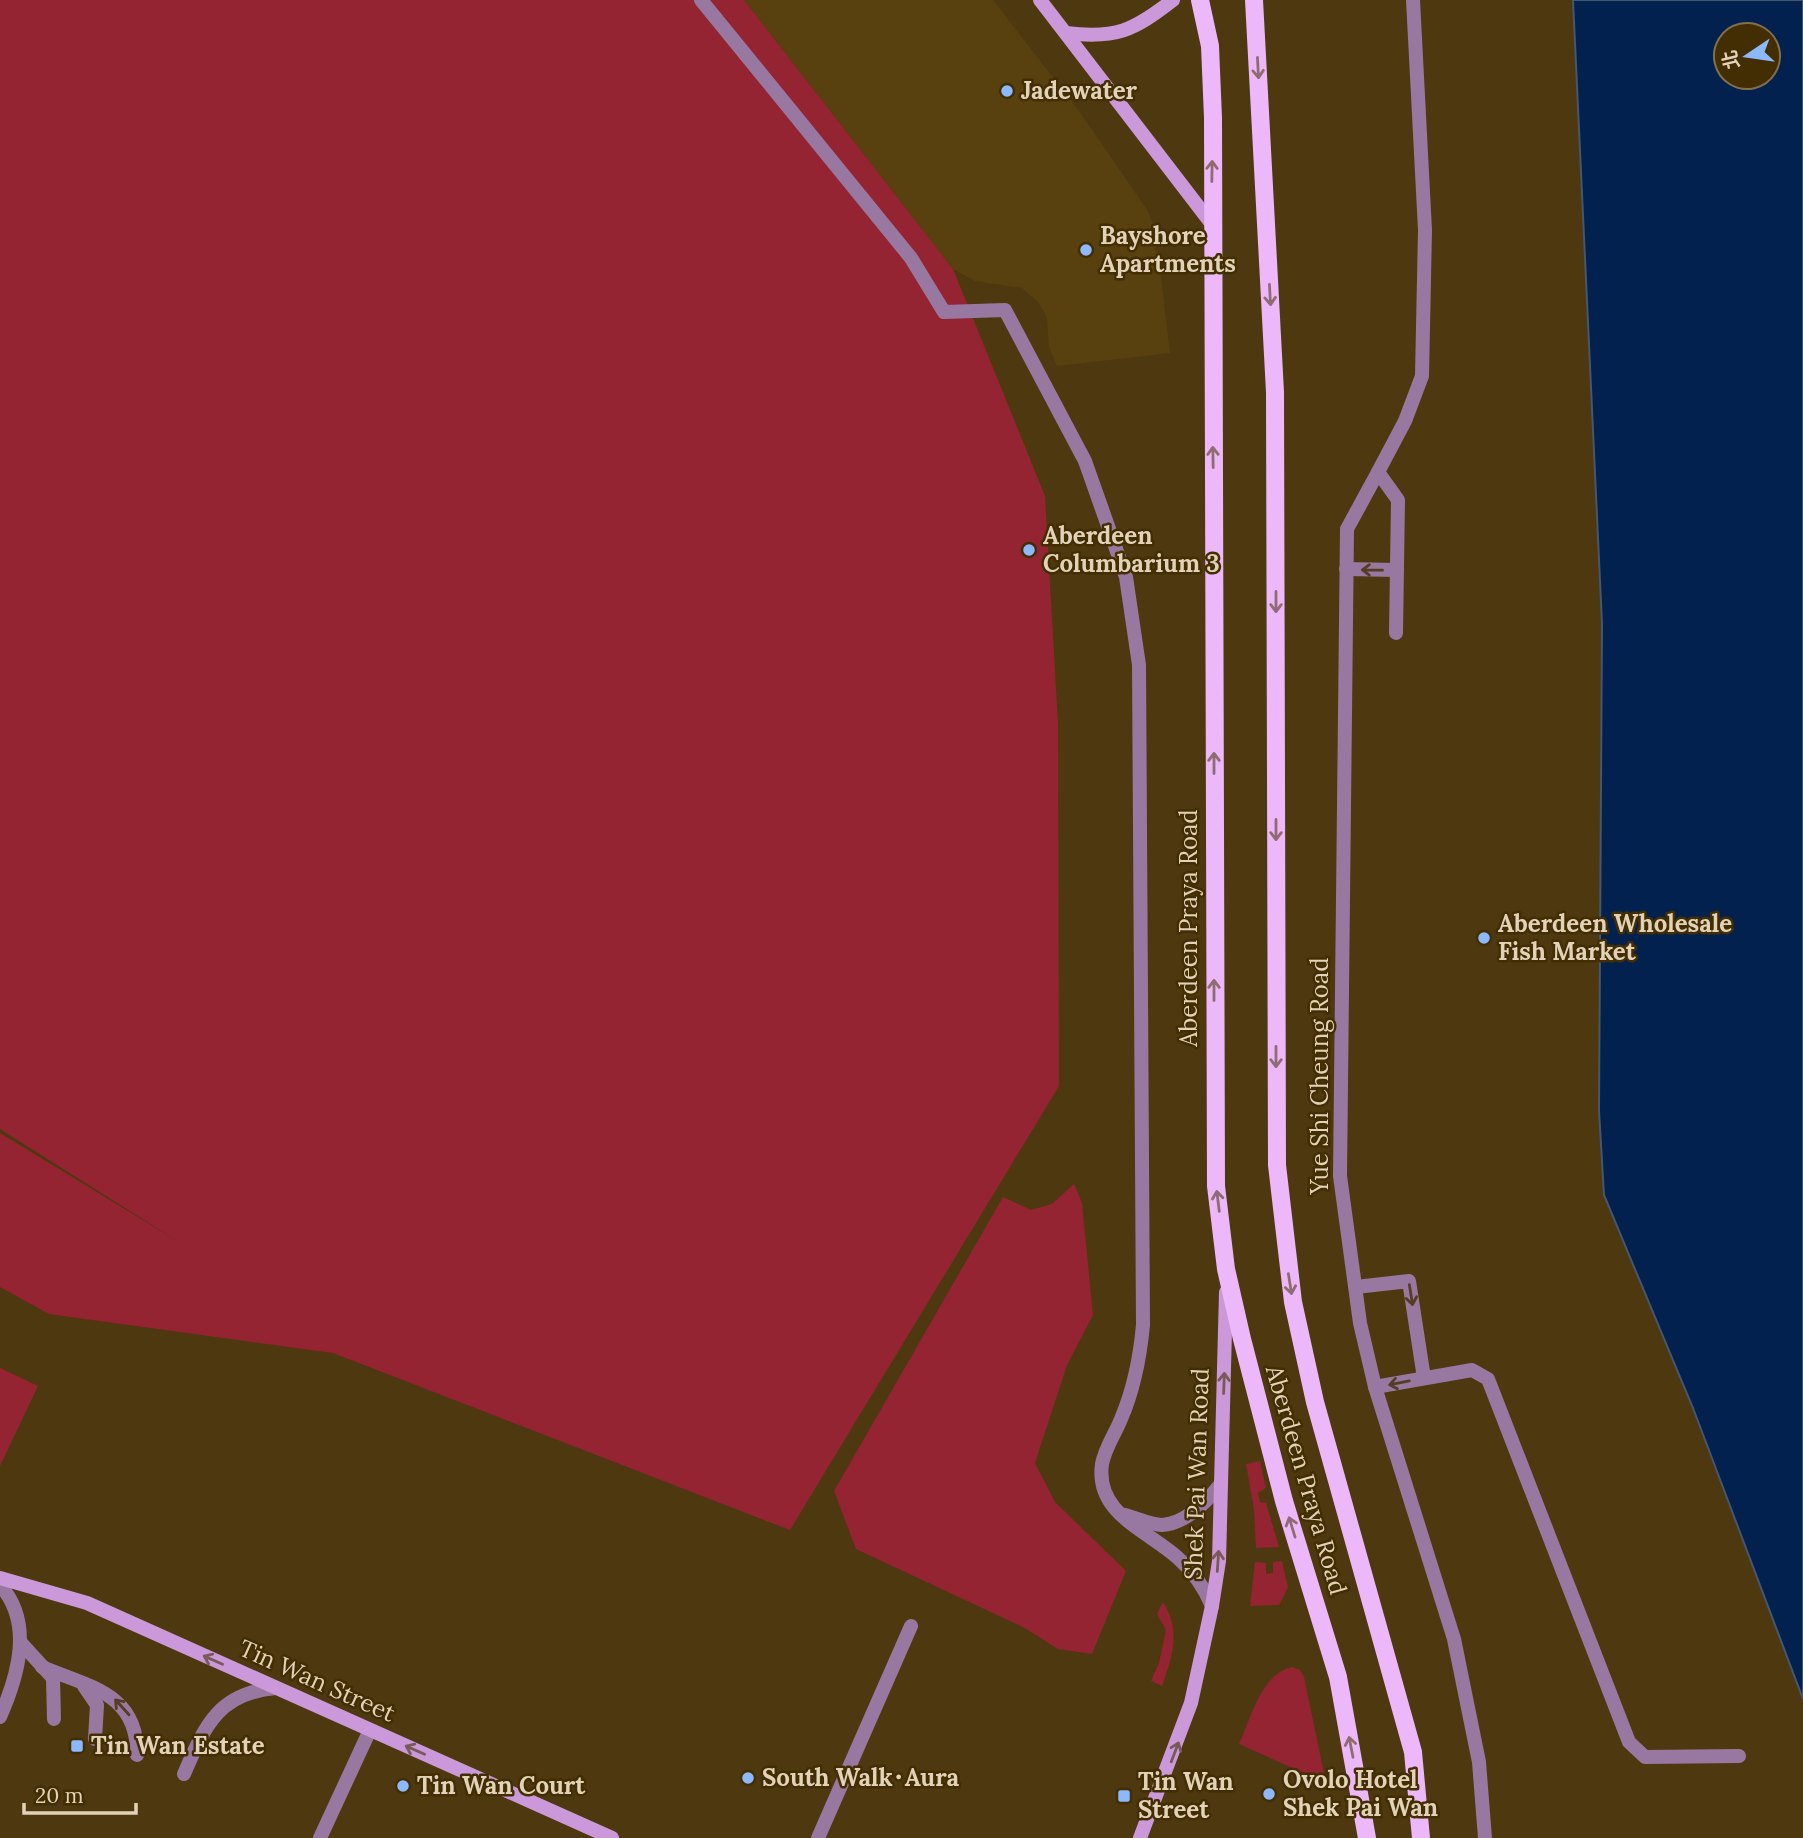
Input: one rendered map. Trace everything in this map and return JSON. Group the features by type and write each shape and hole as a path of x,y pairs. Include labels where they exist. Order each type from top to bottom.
{"main road":[{"path":"1040,0 1211,223"},
{"path":"1066,33 1099,37 1114,35 1132,28 1173,0"},
{"name":"Aberdeen Praya Road","path":"1200,0 1210,46 1213,118 1211,223 1216,1186 1226,1269 1266,1438 1338,1677 1367,1838"},
{"name":"Aberdeen Praya Road","path":"1254,0 1275,392 1276,1165 1293,1303 1320,1420 1413,1752 1421,1838"},
{"name":"Shek Pai Wan Road","path":"1140,1838 1191,1703 1219,1561 1226,1269"},
{"name":"Tin Wan Street","path":"0,1578 86,1603 612,1838"}],"street":[{"path":"701,0 911,258 944,312 1005,310 1085,461 1126,577 1139,664 1143,1325 1129,1396 1103,1460 1101,1474 1112,1507 1177,1557 1202,1583 1212,1606"},
{"name":"Yue Shi Cheung Road","path":"1413,0 1425,230 1422,376 1405,421 1347,529 1340,1176 1360,1323 1375,1387 1454,1639 1479,1762 1485,1838"},
{"path":"1378,472 1398,500 1396,633"},
{"path":"1346,569 1397,570"},
{"path":"1356,1287 1409,1281 1424,1378"},
{"path":"1375,1387 1472,1370 1488,1379 1629,1742 1645,1757 1739,1756"},
{"path":"1112,1507 1162,1525 1175,1521 1207,1500 1220,1485"},
{"path":"0,1585 7,1593 16,1614 22,1644 18,1670 0,1717"},
{"path":"818,1838 911,1626"},
{"path":"22,1644 53,1678 54,1718"},
{"path":"42,1667 111,1696 126,1709 135,1730 137,1755"},
{"path":"77,1682 93,1696 97,1705 95,1739"},
{"path":"184,1774 202,1735 217,1712 234,1699 253,1690 276,1688"},
{"path":"320,1838 370,1730"}],"shaded area":[{"path":"0,0 744,0 953,269 1045,496 1058,724 1059,1086 790,1530 333,1353 49,1314 0,1287 0,1133 179,1242 0,1129"},
{"path":"744,0 993,0 1079,111 1148,211 1153,225 1155,251 1158,252 1170,353 1057,366 1049,347 1047,317 1039,303 1022,288 975,281 953,269"},
{"path":"1074,1184 1082,1203 1093,1315 1067,1365 1035,1463 1055,1502 1126,1571 1092,1654 1058,1649 1023,1627 856,1549 834,1491 1003,1197 1031,1210 1052,1204"},
{"path":"0,1368 38,1386 0,1466"},
{"path":"1260,1461 1266,1488 1258,1493 1260,1502 1266,1503 1279,1547 1256,1548 1254,1510 1246,1464"},
{"path":"1282,1561 1288,1588 1279,1605 1250,1606 1255,1562 1266,1563 1266,1574 1273,1573 1273,1562"},
{"path":"1163,1602 1172,1623 1173,1643 1162,1686 1151,1681 1159,1663 1166,1630 1157,1614"},
{"path":"1292,1667 1300,1670 1304,1677 1326,1783 1239,1744 1258,1698 1272,1678"}],"water":[{"path":"1573,0 1803,0 1803,1699 1693,1408 1604,1195 1599,1111 1602,624"}],"place":[{"name":"Jadewater","path":"1007,91"},
{"name":"Bayshore Apartments","path":"1086,250"},
{"name":"Aberdeen Columbarium 3","path":"1029,550"},
{"name":"Aberdeen Wholesale Fish Market","path":"1484,938"},
{"name":"Tin Wan Estate","path":"77,1746"},
{"name":"South Walk･Aura","path":"748,1778"},
{"name":"Tin Wan Court","path":"403,1786"},
{"name":"Ovolo Hotel Shek Pai Wan","path":"1269,1794"},
{"name":"Tin Wan Street","path":"1124,1796"}]}
